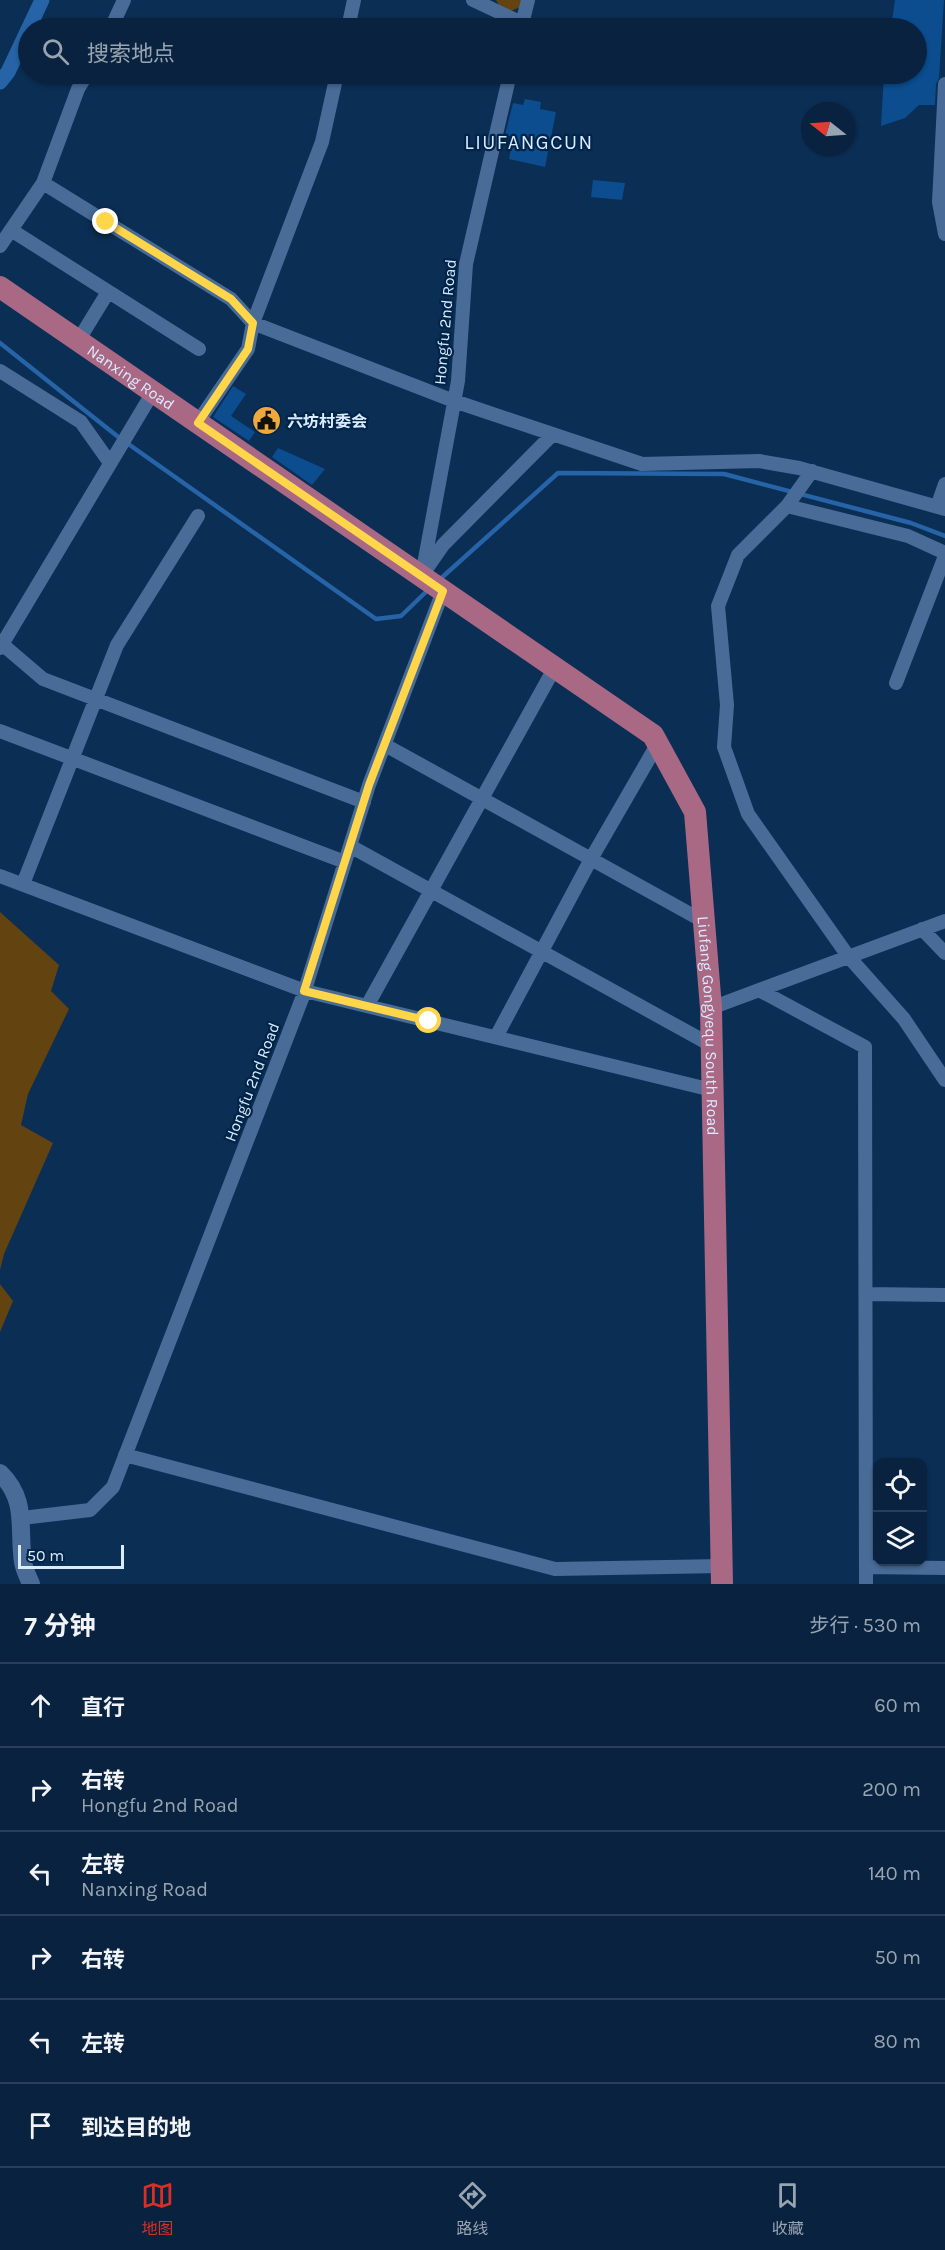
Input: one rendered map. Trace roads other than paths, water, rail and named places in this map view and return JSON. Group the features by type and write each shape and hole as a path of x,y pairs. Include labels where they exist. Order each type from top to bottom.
{"main road":[{"name":"Nanxing Road","path":"0,287 433,583"},
{"name":"Liufang Gongyequ South Road","path":"433,583 653,735 695,812 711,1008 722,1575"}],"street":[{"path":"116,18 124,0"},
{"path":"350,18 354,0"},
{"path":"473,0 507,18"},
{"path":"524,18 528,0"},
{"path":"0,246 43,183 81,84"},
{"path":"198,423 248,349 253,323 321,142 335,84"},
{"name":"Hongfu 2nd Road","path":"22,1518 90,1510 113,1487 304,991 364,802 385,745 433,583 458,381 466,264 508,84"},
{"path":"945,84 939,202 945,234"},
{"path":"43,183 231,299 253,323 454,401 642,464 759,461 812,471 941,508 945,484"},
{"path":"11,230 199,349"},
{"path":"78,341 108,292"},
{"path":"0,371 81,422 110,463"},
{"path":"153,392 1,646 43,679 364,802"},
{"path":"433,583 443,545 553,434"},
{"path":"812,471 787,506 738,555 718,606 727,705 724,747 748,814 848,956 904,1019 945,1080"},
{"path":"787,506 908,536 945,554 896,682"},
{"path":"23,884 117,645 198,516"},
{"path":"367,1006 429,890 555,667"},
{"path":"0,731 345,862"},
{"path":"496,1037 591,859 658,743"},
{"path":"385,745 704,921"},
{"path":"350,846 711,1045"},
{"path":"0,876 304,991 712,1090"},
{"path":"711,1008 945,921"},
{"path":"922,929 945,953"},
{"path":"759,990 865,1047 866,1584"},
{"path":"866,1294 945,1295"},
{"path":"125,1455 555,1569 722,1575"},
{"path":"0,1473 11,1483 22,1518 23,1563 31,1584"},
{"path":"866,1567 945,1568"}],"waterway":[{"path":"34,18 42,0"},
{"path":"0,82 8,72 18,51"},
{"path":"0,343 117,436 376,619 401,616 429,589"},
{"path":"438,581 558,473 724,474 911,523 945,536"}],"place":[{"name":"六坊村委会","path":"266,421"}],"district":[{"name":"LIUFANGCUN","path":"529,142"}]}
